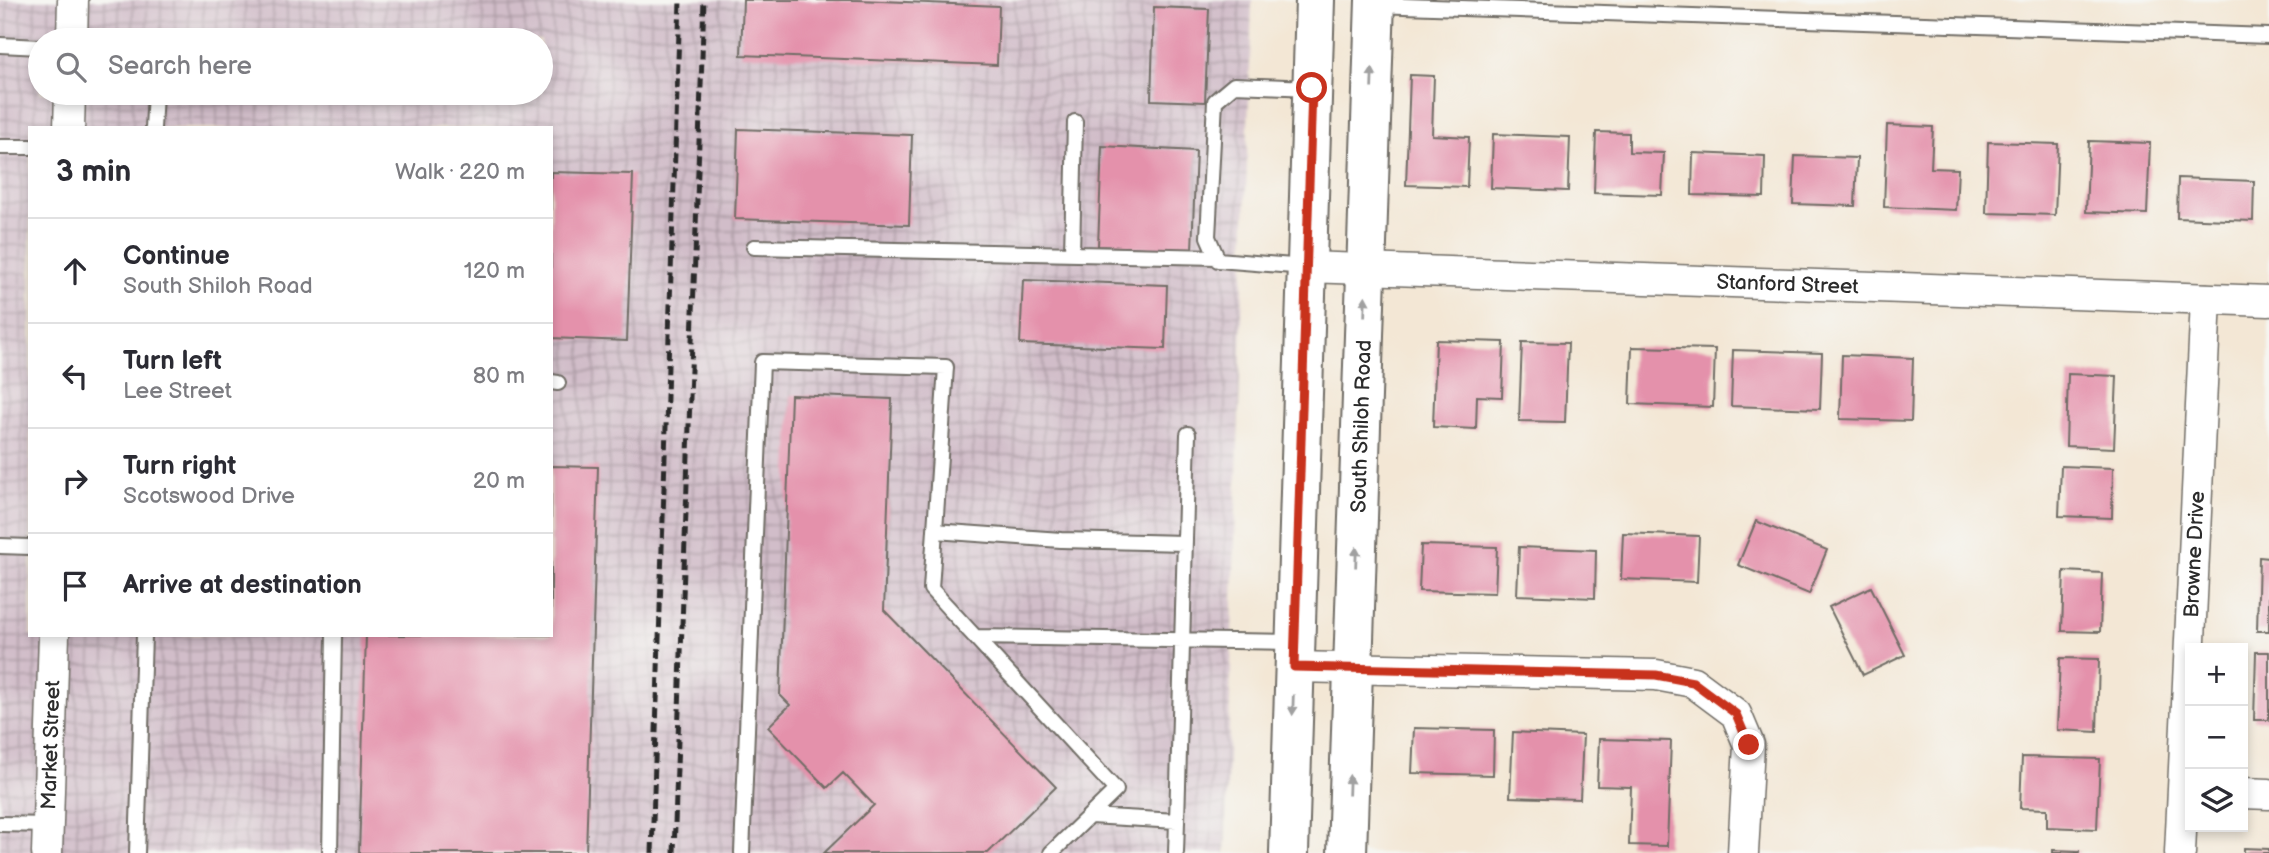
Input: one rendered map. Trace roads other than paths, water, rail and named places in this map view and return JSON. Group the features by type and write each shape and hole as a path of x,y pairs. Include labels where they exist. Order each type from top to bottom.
{"main road":[{"path":"1289,853 1315,0"},
{"name":"South Shiloh Road","path":"1347,853 1375,2"}],"street":[{"path":"72,28 73,0"},
{"path":"69,126 70,105"},
{"name":"Stanford Street","path":"1307,267 2269,301"},
{"name":"Browne Drive","path":"2188,769 2206,299"},
{"name":"Market Street","path":"48,839 54,637"},
{"path":"1295,655 1352,667 1656,675 1693,682 1736,714 1749,745 1743,853"},
{"path":"2248,793 2269,794"},
{"name":"Browne Drive","path":"2180,853 2185,809"}],"lane":[{"path":"1375,2 2269,36"},
{"path":"0,45 28,46"},
{"path":"1307,267 1218,260 1208,237 1215,102 1234,85 1312,88"},
{"path":"153,126 154,105"},
{"path":"1072,254 1075,122"},
{"path":"0,147 28,147"},
{"path":"754,247 1217,257"},
{"path":"742,853 762,362 946,367 931,589 1116,790 1051,853"},
{"path":"1176,853 1188,434"},
{"path":"935,531 1061,540 1185,543"},
{"path":"0,546 28,547"},
{"path":"137,853 144,637"},
{"path":"330,853 334,637"},
{"path":"975,637 1182,642 1295,655"},
{"path":"1090,816 1177,821"},
{"path":"0,824 48,839"}],"railway":[{"path":"652,853 680,0"},
{"path":"674,853 704,0"}]}
